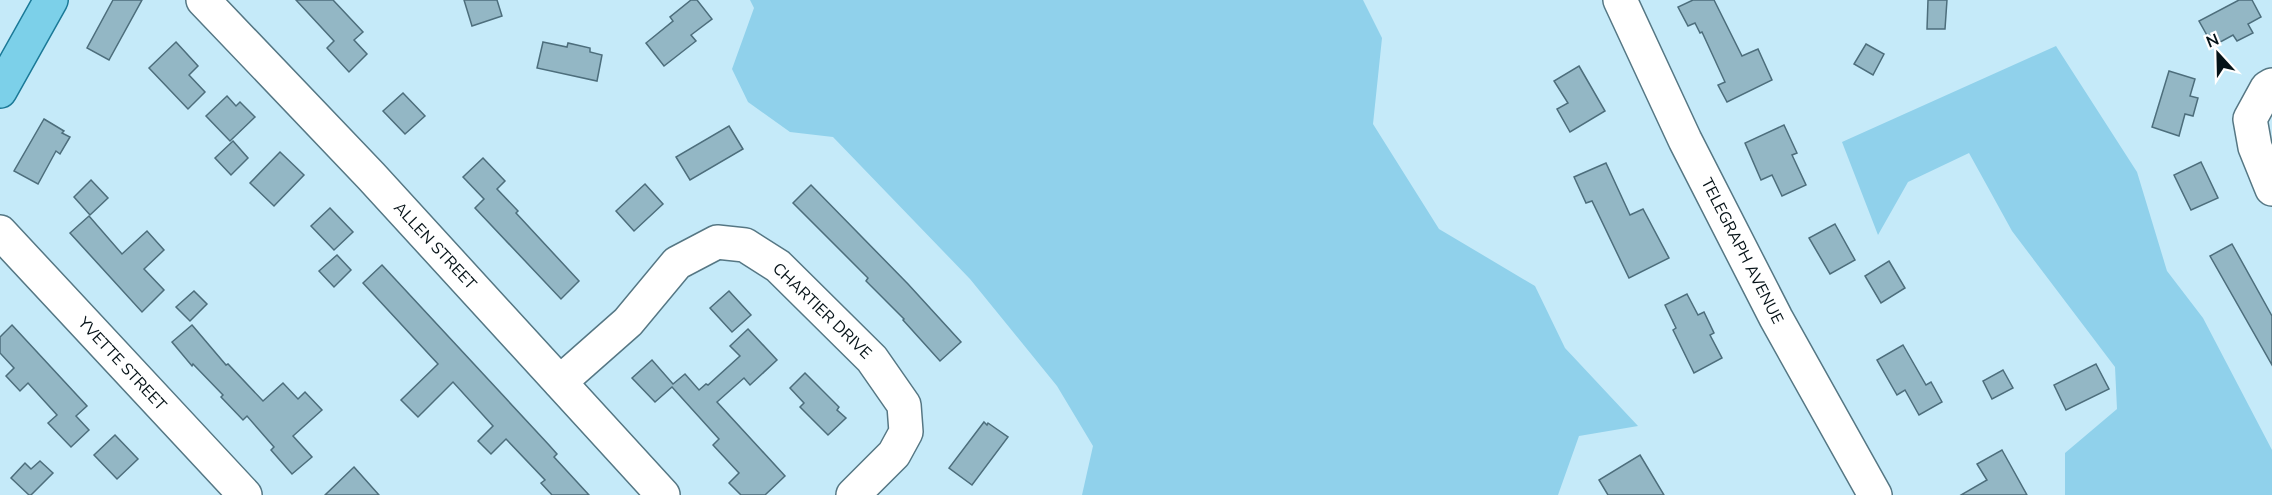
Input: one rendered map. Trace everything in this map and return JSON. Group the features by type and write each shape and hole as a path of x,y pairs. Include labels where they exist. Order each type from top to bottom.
{"main road":[{"path":"0,91 51,0"}],"street":[{"name":"ALLEN STREET","path":"203,0 371,176 663,495"},
{"name":"TELEGRAPH AVENUE","path":"1620,0 1685,140 1776,318 1875,495"},
{"path":"2272,85 2267,88 2250,119 2255,147 2272,189"},
{"name":"YVETTE STREET","path":"0,232 245,495"},
{"name":"CHARTIER DRIVE","path":"560,382 628,322 677,263 717,242 745,245 778,266 872,359 904,405 906,432 894,454 853,495"}],"shaded area":[{"path":"750,0 1363,0 1382,38 1373,124 1439,229 1535,286 1565,348 1638,426 1579,436 1558,495 1082,495 1093,446 1057,386 970,279 833,137 790,132 748,102 732,69 754,8"},
{"path":"2056,46 2137,172 2167,271 2203,318 2272,450 2272,495 2065,495 2065,453 2117,409 2115,367 2012,231 1969,153 1908,182 1878,235 1842,142"}],"building":[{"path":"113,0 142,0 109,60 87,48"},
{"path":"296,0 333,0 363,32 354,40 367,54 349,72 327,48 334,41"},
{"path":"464,0 497,0 502,16 472,26"},
{"path":"691,0 697,0 712,19 691,35 696,41 664,66 646,43 673,21 670,17"},
{"path":"1693,0 1714,0 1742,56 1758,49 1772,80 1727,102 1718,85 1725,82 1702,32 1700,33 1695,23 1688,26 1678,7"},
{"path":"1928,0 1947,0 1945,29 1927,29"},
{"path":"2239,0 2252,0 2261,17 2248,24 2253,33 2237,41 2233,35 2213,46 2199,21"},
{"path":"176,42 198,66 189,75 205,92 188,109 149,68"},
{"path":"543,42 567,47 568,43 590,48 590,52 602,55 597,81 537,68"},
{"path":"1866,44 1884,54 1873,75 1854,64"},
{"path":"1579,66 1605,111 1570,132 1557,109 1568,103 1554,81"},
{"path":"2169,71 2195,79 2190,96 2198,98 2193,116 2185,114 2179,136 2152,127"},
{"path":"403,93 425,116 405,134 383,111"},
{"path":"227,96 236,106 240,102 255,117 230,141 206,116"},
{"path":"44,119 70,137 60,154 56,151 38,184 14,171"},
{"path":"1784,125 1797,153 1792,155 1806,185 1782,196 1772,175 1761,180 1745,143"},
{"path":"729,126 743,149 690,180 676,157"},
{"path":"233,141 248,158 231,175 215,158"},
{"path":"280,152 304,175 274,206 250,183"},
{"path":"483,158 505,181 497,189 579,281 561,299 475,208 484,199 463,177"},
{"path":"2201,162 2218,198 2191,210 2174,175"},
{"path":"1606,163 1630,215 1643,209 1669,258 1629,278 1592,201 1586,203 1574,177"},
{"path":"91,180 108,198 90,215 74,197"},
{"path":"645,184 663,204 634,231 616,211"},
{"path":"811,185 961,342 940,361 904,319 866,281 868,278 793,203"},
{"path":"330,208 353,232 334,250 311,226"},
{"path":"89,216 122,254 147,231 164,250 144,269 164,290 142,312 70,233"},
{"path":"1835,224 1855,260 1830,274 1809,238"},
{"path":"2232,244 2272,316 2272,365 2210,256"},
{"path":"337,255 351,270 334,287 319,271"},
{"path":"1889,261 1905,288 1881,303 1865,276"},
{"path":"382,265 549,445 557,454 554,457 589,495 552,495 541,483 545,480 506,439 491,454 478,441 493,426 453,382 418,417 401,400 438,364 363,283"},
{"path":"194,291 207,304 190,321 176,307"},
{"path":"729,291 751,315 732,332 710,308"},
{"path":"1687,294 1698,315 1704,312 1714,333 1710,335 1722,358 1694,373 1673,330 1676,328 1665,305"},
{"path":"12,325 87,406 76,416 89,430 71,447 48,423 57,415 28,383 20,391 6,376 14,368 0,353 0,337"},
{"path":"192,325 226,365 228,364 263,401 283,383 298,399 305,392 322,410 293,436 312,457 292,474 271,450 274,447 247,416 243,420 221,397 223,395 193,364 192,366 172,342"},
{"path":"748,329 777,360 750,385 744,378 717,402 785,476 765,495 741,495 729,483 739,473 713,445 719,439 672,387 655,402 632,378 652,360 673,384 685,374 699,390 706,384 708,385 740,356 730,346"},
{"path":"1903,345 1926,385 1931,382 1942,402 1919,415 1905,390 1897,395 1877,360"},
{"path":"2096,364 2109,389 2066,410 2054,385"},
{"path":"2003,370 2013,388 1992,399 1983,381"},
{"path":"805,373 839,407 837,410 846,418 828,435 800,407 804,403 790,388"},
{"path":"984,422 1008,437 972,485 949,468"},
{"path":"115,435 138,459 117,479 94,455"},
{"path":"2002,450 2027,495 1961,495 1987,480 1977,464"},
{"path":"1640,455 1664,495 1608,495 1599,480"},
{"path":"40,461 53,473 29,495 11,478 25,463 31,469"},
{"path":"354,467 379,495 325,495"}]}
